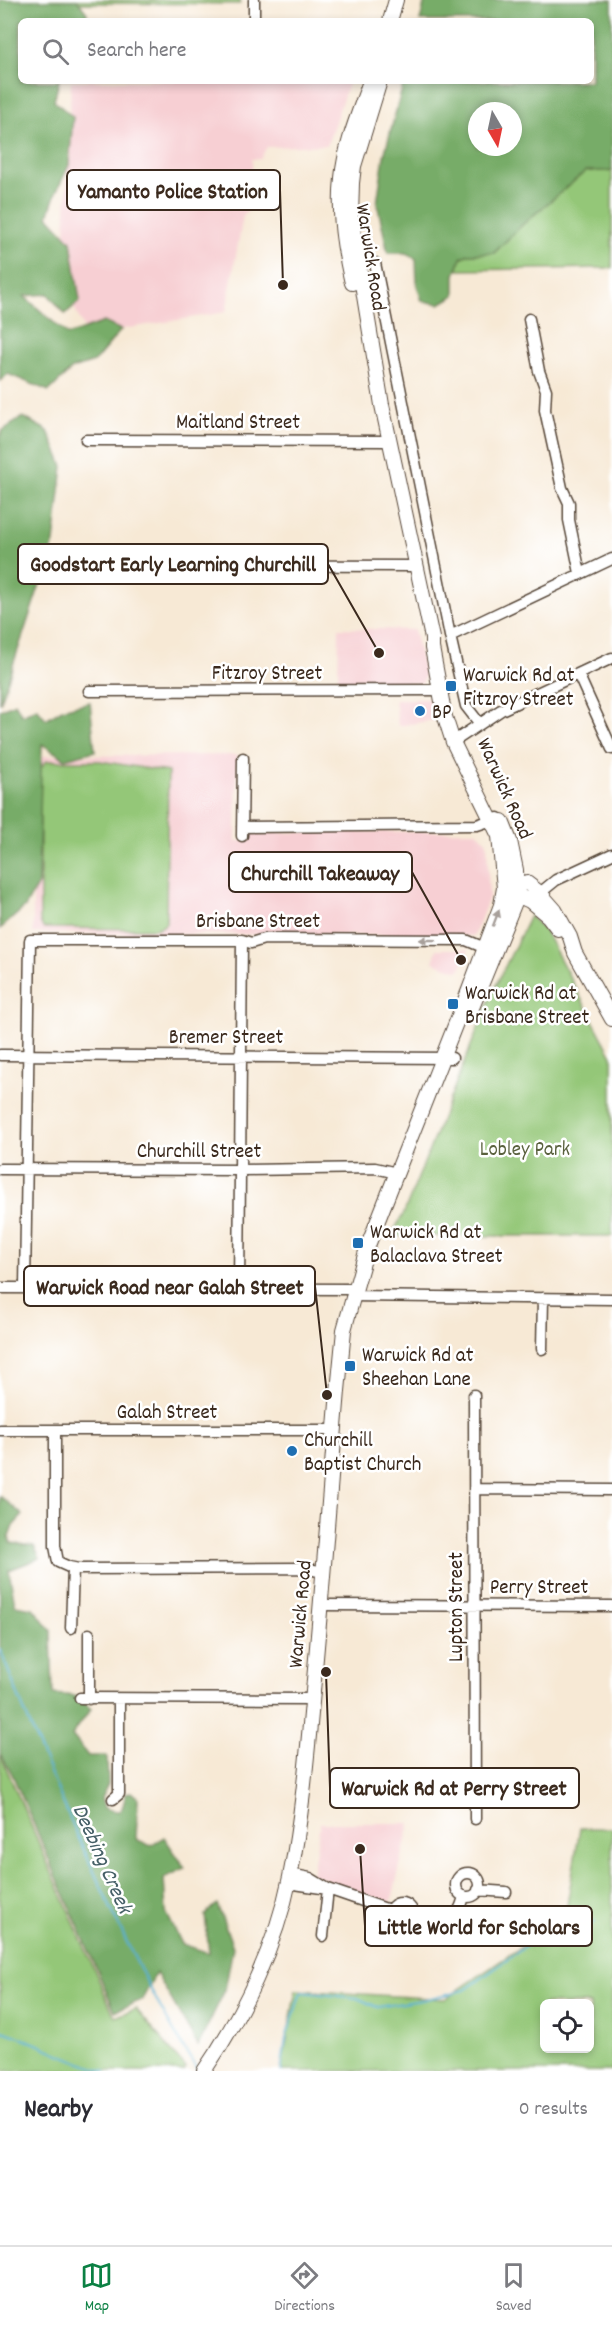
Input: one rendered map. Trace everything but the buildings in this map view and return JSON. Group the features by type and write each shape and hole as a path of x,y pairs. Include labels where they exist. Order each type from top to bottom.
{"main road":[{"path":"391,18 396,0"},
{"path":"400,18 405,0"},
{"name":"Warwick Road","path":"204,2071 225,2039 260,1970 289,1879 307,1761 334,1431 344,1330 353,1293 367,1248 398,1173 423,1103 448,1057 513,890 496,819 457,740 443,690 382,405 350,272 341,211 345,162 351,133 369,84"},
{"name":"Warwick Road","path":"379,84 354,166 351,200 355,251 382,405"},
{"path":"575,953 570,937 555,910 540,893 527,883 513,890 548,916 575,953 612,1019"},
{"name":"Warwick Road","path":"448,1057 484,948 501,905 513,890"}],"street":[{"path":"254,0 254,18"},
{"name":"Warwick Road","path":"375,263 450,636 466,706 480,724"},
{"path":"529,319 539,370 546,390 545,410 561,488 569,503 569,520 580,573"},
{"name":"Maitland Street","path":"86,440 390,441"},
{"path":"450,636 612,559"},
{"path":"91,565 416,566"},
{"path":"457,740 501,710 612,658"},
{"path":"578,674 612,749"},
{"name":"Fitzroy Street","path":"89,692 443,690"},
{"path":"243,758 242,832 477,825 496,819"},
{"path":"540,893 556,880 612,854"},
{"name":"Brisbane Street","path":"27,1055 30,940 242,940 250,943 264,939 466,940 484,948"},
{"path":"239,1288 242,940"},
{"name":"Bremer Street","path":"0,1055 448,1057"},
{"path":"25,1288 27,1055"},
{"name":"Churchill Street","path":"0,1169 375,1168 398,1173"},
{"path":"0,1288 239,1288 612,1299"},
{"path":"542,1349 543,1298"},
{"name":"Lupton Street","path":"474,1395 475,1819"},
{"name":"Galah Street","path":"0,1430 334,1431"},
{"path":"55,1430 56,1556 58,1562 73,1568 303,1569 324,1572"},
{"path":"475,1489 612,1490"},
{"path":"71,1628 73,1568"},
{"name":"Perry Street","path":"321,1605 612,1606"},
{"path":"89,1634 85,1698 312,1699"},
{"path":"113,1799 119,1794 119,1699"},
{"path":"464,1874 476,1875 480,1882 478,1890 473,1895 464,1896 458,1890 456,1882 464,1874"},
{"path":"289,1879 328,1889 389,1910"},
{"path":"322,1936 328,1889"},
{"path":"478,1890 506,1892"},
{"path":"411,1922 430,1927 450,1922 459,1911 464,1896"},
{"path":"389,1910 399,1902 407,1904 412,1911 411,1922"},
{"path":"389,1910 389,1918 396,1926 403,1927 411,1922"}],"shaded area":[{"path":"71,84 348,84 327,145 267,147 260,159 252,159 253,206 243,216 226,312 87,335 73,305 65,239"},
{"path":"339,628 414,630 425,676 422,683 338,683"},
{"path":"395,699 430,699 435,720 398,726"},
{"path":"237,755 236,841 248,841 248,833 477,831 487,842 489,897 474,936 33,933 34,756"},
{"path":"437,949 469,949 459,971 433,962"},
{"path":"320,1823 410,1823 392,1900 388,1903 312,1875"}],"green space":[{"path":"0,0 77,0 87,13 86,18 18,18 18,84 58,84 54,101 73,117 69,165 48,216 71,241 80,301 65,314 48,294 24,296 68,335 104,322 121,330 94,362 72,369 49,391 8,374 0,381"},
{"path":"47,0 240,0 240,4 46,3"},
{"path":"425,0 612,0 612,171 586,171 522,225 494,253 468,254 461,258 455,275 455,295 440,304 422,301 417,285 416,259 406,253 388,253 377,203 384,156 403,84 594,84 594,18 421,18"},
{"path":"586,171 612,171 612,268 457,270 461,258 468,254 494,253 522,225"},
{"path":"23,417 48,431 63,466 54,542 0,704 0,438 2,431"},
{"path":"90,702 95,751 65,759 42,744 38,884 25,907 0,929 0,710 15,703 22,715 37,708 46,719 62,709"},
{"path":"47,761 100,761 168,772 166,923 163,926 155,929 43,928 40,921 40,768"},
{"name":"Lobley Park","path":"530,916 545,931 612,1056 612,1236 391,1236 404,1213 492,993"},
{"path":"0,1496 23,1515 13,1526 9,1537 11,1543 34,1546 40,1558 9,1570 15,1605 33,1608 51,1630 53,1694 75,1696 91,1709 72,1735 88,1756 107,1756 108,1784 101,1798 104,1808 121,1810 126,1793 131,1792 138,1798 136,1839 151,1846 164,1837 185,1868 164,1878 166,1912 182,1944 209,1953 205,1915 217,1904 233,1947 225,1990 198,2046 156,1973 142,2000 115,2011 12,1774 0,1753"},
{"path":"0,1754 115,2017 136,2009 186,2068 184,2071 0,2071"},
{"path":"580,1828 612,1828 612,2071 281,2071 296,1990 445,1999 565,1917"}],"waterway":[{"name":"Deebing Creek","path":"0,1649 52,1777 111,1909 151,1990 198,2071"},
{"path":"281,2071 286,2038 301,1992 357,1998 377,2007 465,1990 554,1926 567,1923 585,1928 595,1922"},
{"path":"0,2030 105,2071"}],"place":[{"name":"Yamanto Police Station","path":"283,285"},
{"name":"Goodstart Early Learning Churchill","path":"379,653"},
{"name":"Warwick Rd at Fitzroy Street","path":"451,686"},
{"name":"BP","path":"420,711"},
{"name":"Churchill Takeaway","path":"461,960"},
{"name":"Warwick Rd at Brisbane Street","path":"453,1004"},
{"name":"Warwick Rd at Balaclava Street","path":"358,1243"},
{"name":"Warwick Rd at Sheehan Lane","path":"350,1366"},
{"name":"Warwick Road near Galah Street","path":"327,1395"},
{"name":"Churchill Baptist Church","path":"292,1451"},
{"name":"Warwick Rd at Perry Street","path":"326,1672"},
{"name":"Little World for Scholars","path":"360,1849"}]}
